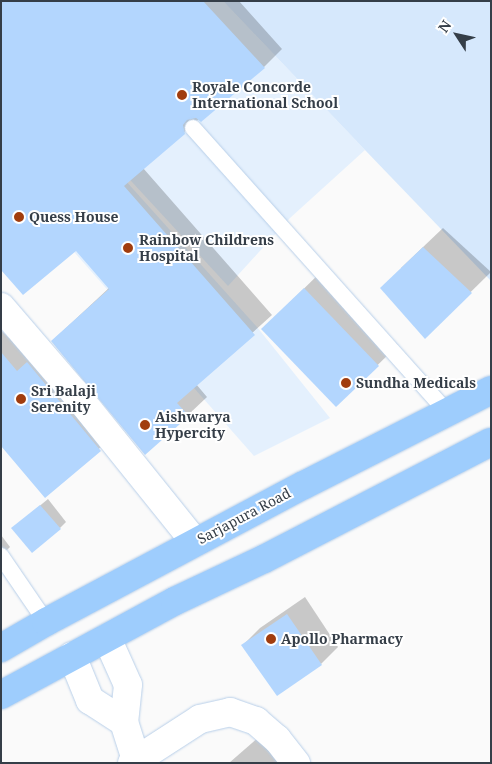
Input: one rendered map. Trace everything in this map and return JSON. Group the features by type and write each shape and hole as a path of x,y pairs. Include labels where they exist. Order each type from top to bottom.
{"main road":[{"name":"Sarjapura Road","path":"1,648 195,542 491,390"},
{"path":"1,695 72,656 491,442"}],"street":[{"path":"1,307 75,393 195,542"},
{"path":"107,638 128,685 124,722 135,762 200,719 230,712 256,721 277,739 296,763"},
{"path":"72,656 90,700 124,722"}],"lane":[{"path":"193,128 447,412"},
{"path":"1,556 46,622"}],"shaded area":[{"name":"Royale Concorde International School","path":"1,1 223,1 365,150 290,218 228,286 1,40"},
{"path":"223,1 491,1 491,281 365,150"},
{"name":"Rainbow Childrens Hospital","path":"1,42 257,327 330,418 254,456 1,169"}],"building":[{"path":"1,1 203,1 265,68 201,122 196,118 187,120 183,125 185,134 124,186 255,335 177,403 189,416 145,455 51,341 109,289 76,251 23,295 1,270"},
{"path":"423,247 472,293 425,339 380,288"},
{"path":"304,288 379,366 336,407 261,329"},
{"name":"Sri Balaji Serenity","path":"1,352 17,371 27,362 101,451 45,498 1,446"},
{"path":"40,505 61,529 32,553 11,528"},
{"path":"287,614 322,665 277,696 241,645"}],"place":[{"name":"Royale Concorde International School","path":"182,95"},
{"name":"Quess House","path":"19,217"},
{"name":"Rainbow Childrens Hospital","path":"128,248"},
{"name":"Sundha Medicals","path":"346,383"},
{"name":"Sri Balaji Serenity","path":"21,399"},
{"name":"Aishwarya Hypercity","path":"145,425"},
{"name":"Apollo Pharmacy","path":"271,639"}]}
